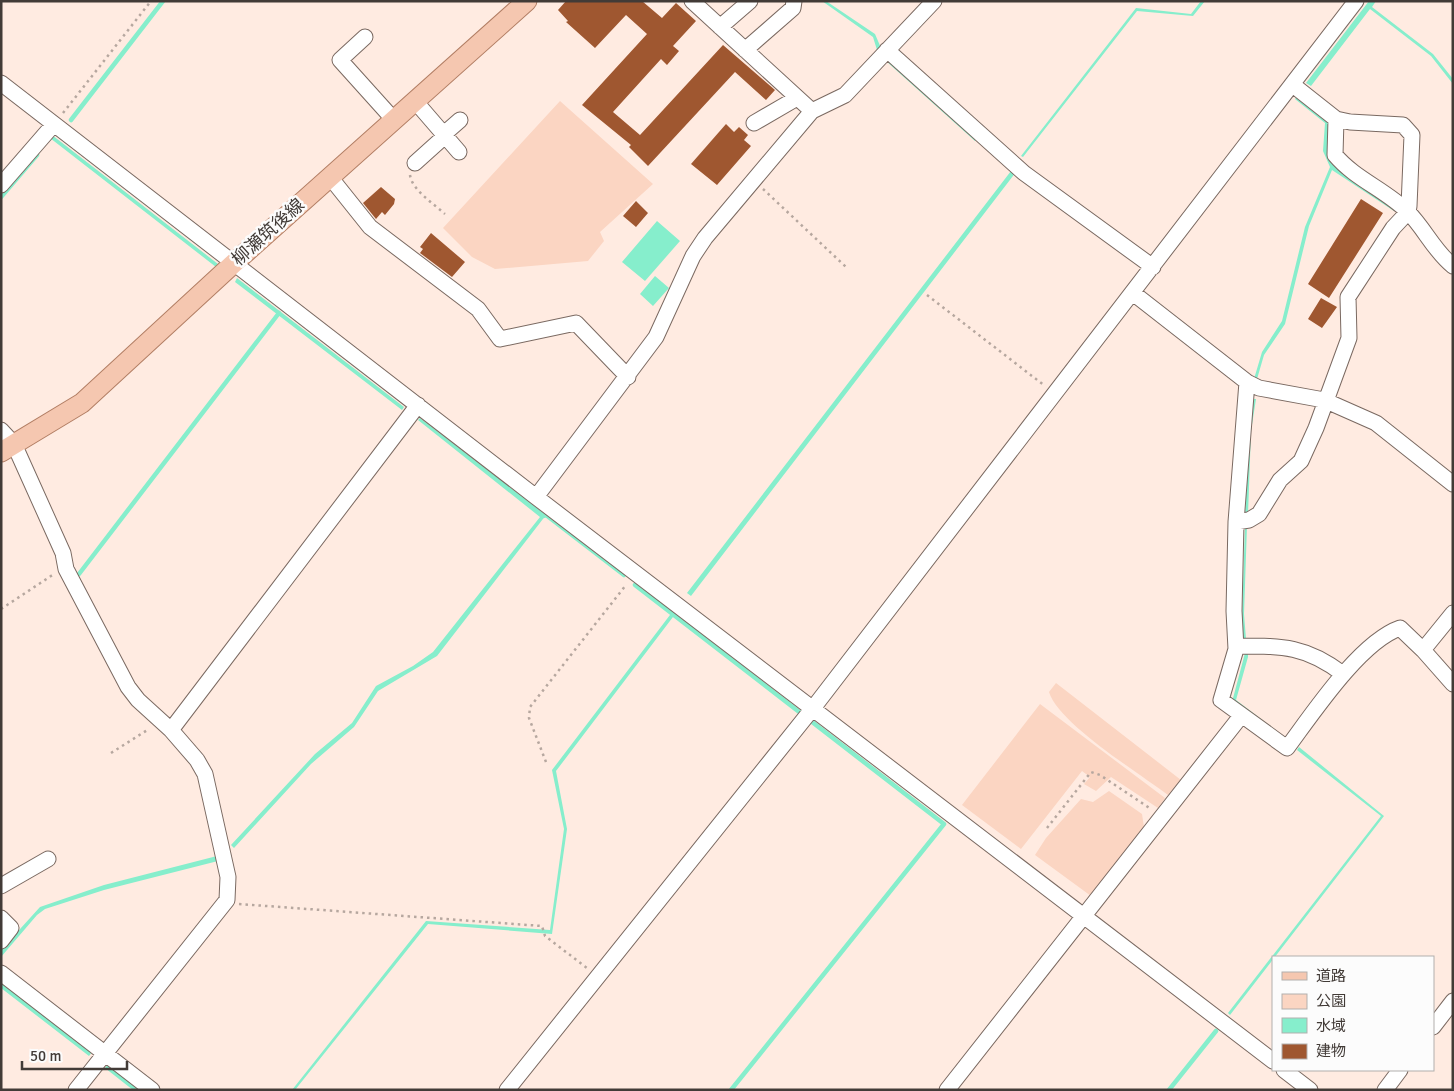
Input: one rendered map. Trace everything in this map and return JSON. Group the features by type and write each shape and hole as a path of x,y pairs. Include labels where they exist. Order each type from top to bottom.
{"main road":[{"name":"柳瀬筑後線","path":"8,448 82,403 234,263 415,101 526,7"}],"street":[{"path":"720,27 750,1"},
{"path":"745,50 793,8 794,1"},
{"path":"536,497 628,377 656,337 693,256 705,238 812,111 845,95 934,1"},
{"path":"507,1090 813,710 1356,1"},
{"path":"696,2 720,27 812,111"},
{"path":"365,37 340,60 394,120"},
{"path":"887,50 1024,173 1153,267"},
{"path":"1,84 813,710 1272,1060"},
{"path":"1236,522 1249,520 1259,514 1280,480 1301,461 1316,428 1324,400 1349,338 1348,297 1393,228 1408,212 1412,135 1403,125 1350,122 1336,119 1293,85"},
{"path":"754,123 797,98"},
{"path":"415,101 459,152"},
{"path":"1336,119 1335,155 1346,168 1408,212 1440,256 1453,266"},
{"path":"415,162 460,120"},
{"path":"1,185 54,124"},
{"path":"330,177 370,227 478,309 495,335 503,340 576,323 628,377"},
{"path":"1133,293 1247,382 1259,388 1324,400 1376,423 1453,484"},
{"path":"1247,382 1236,522 1234,611 1236,646 1221,700 1286,748 1342,674 1388,632 1400,628 1423,650 1453,684"},
{"path":"171,730 418,405"},
{"path":"1,430 8,448 63,552 66,566 128,687 138,700 171,730 197,760 205,774 228,877 226,900 224,903 76,1090"},
{"path":"1423,650 1453,614"},
{"path":"1236,646 1283,646 1313,654 1342,674"},
{"path":"947,1090 1241,716"},
{"path":"1,886 48,859"},
{"path":"1,918 12,928 1,941"},
{"path":"1,973 152,1090"},
{"path":"1434,1026 1453,1001"},
{"path":"1285,1071 1310,1090"},
{"path":"1385,1090 1399,1071"}],"path":[{"path":"54,124 151,1"},
{"path":"415,162 410,172 411,180 445,214"},
{"path":"754,181 846,267"},
{"path":"928,295 1056,394"},
{"path":"1,609 66,566"},
{"path":"546,762 529,718 530,707 635,573"},
{"path":"111,754 150,728 158,718"},
{"path":"1047,828 1090,772 1100,774 1162,817"},
{"path":"224,903 542,926 545,936 598,976"}],"green space":[{"path":"560,101 653,184 600,232 604,241 588,261 495,269 472,257 443,228"},
{"path":"1056,683 1181,780 1168,795 1101,747 1068,718 1056,705 1049,692"},
{"path":"1040,704 1165,798 1158,808 1111,777 1096,791 1084,784 1090,777 1082,771 1021,849 962,805"},
{"path":"1109,791 1142,814 1144,827 1091,896 1035,855 1046,838 1081,799 1093,802"}],"water":[{"path":"822,1 826,1 875,34 881,48 877,50 873,37"},
{"path":"1201,1 1205,1 1193,16 1137,11 1023,157 1021,156 1136,8 1191,14"},
{"path":"1369,1 1376,1 1372,7 1433,54 1453,79 1453,84 1431,56 1370,9 1311,86 1306,83"},
{"path":"888,59 978,137 975,141 886,61"},
{"path":"1298,95 1330,121 1328,152 1397,207 1394,211 1332,170 1309,226 1285,324 1264,355 1257,379 1254,379 1262,352 1282,321 1305,227 1330,167 1323,151 1325,123 1295,99"},
{"path":"52,135 218,264 216,267 50,138"},
{"path":"983,142 1016,172 691,596 687,593 1011,171 981,144"},
{"path":"657,221 680,241 645,281 622,262"},
{"path":"655,276 669,288 653,306 640,294"},
{"path":"237,278 404,407 402,410 235,282"},
{"path":"1253,399 1256,399 1251,431 1248,515 1245,515 1249,431"},
{"path":"420,418 546,515 437,656 378,691 354,727 311,764 234,848 231,845 315,754 352,723 376,686 413,666 433,652 540,517 418,420"},
{"path":"1245,526 1247,526 1244,614 1246,639 1243,639 1242,615"},
{"path":"673,611 676,613 556,771 567,829 552,934 428,924 295,1090 292,1090 426,921 550,930 564,829 552,770"},
{"path":"1245,653 1248,653 1248,657 1236,700 1285,737 1283,740 1232,702"},
{"path":"1299,747 1384,816 1276,956 1272,956 1381,816 1297,750"},
{"path":"217,856 218,861 104,890 45,909 37,915 1,957 1,950 40,907 104,885"},
{"path":"1272,956 1272,961 1230,1015 1228,1013"},
{"path":"1,980 92,1052 89,1056 1,988"},
{"path":"108,1064 141,1090 133,1090 105,1068"}],"building":[{"path":"566,1 642,1 662,18 676,3 696,21 673,46 679,51 667,65 661,59 613,112 640,135 723,45 775,90 766,100 735,72 648,166 629,147 631,145 582,105 647,34 626,15 595,48 566,22 568,21 558,10"},
{"path":"726,124 734,132 739,127 748,135 744,140 751,146 717,185 691,164"},
{"path":"381,187 395,199 394,204 385,215 382,212 376,219 363,203"},
{"path":"1361,199 1383,213 1329,298 1308,284"},
{"path":"636,201 648,213 636,227 623,216"},
{"path":"431,233 465,262 452,277 420,253 423,249 420,247"},
{"path":"1321,298 1337,307 1322,328 1308,319"}],"waterway":[{"path":"71,120 163,1"},
{"path":"1,197 37,155"},
{"path":"79,574 279,313"},
{"path":"543,516 546,515 624,575"},
{"path":"635,585 944,824 731,1090"},
{"path":"1169,1090 1216,1031"}]}
